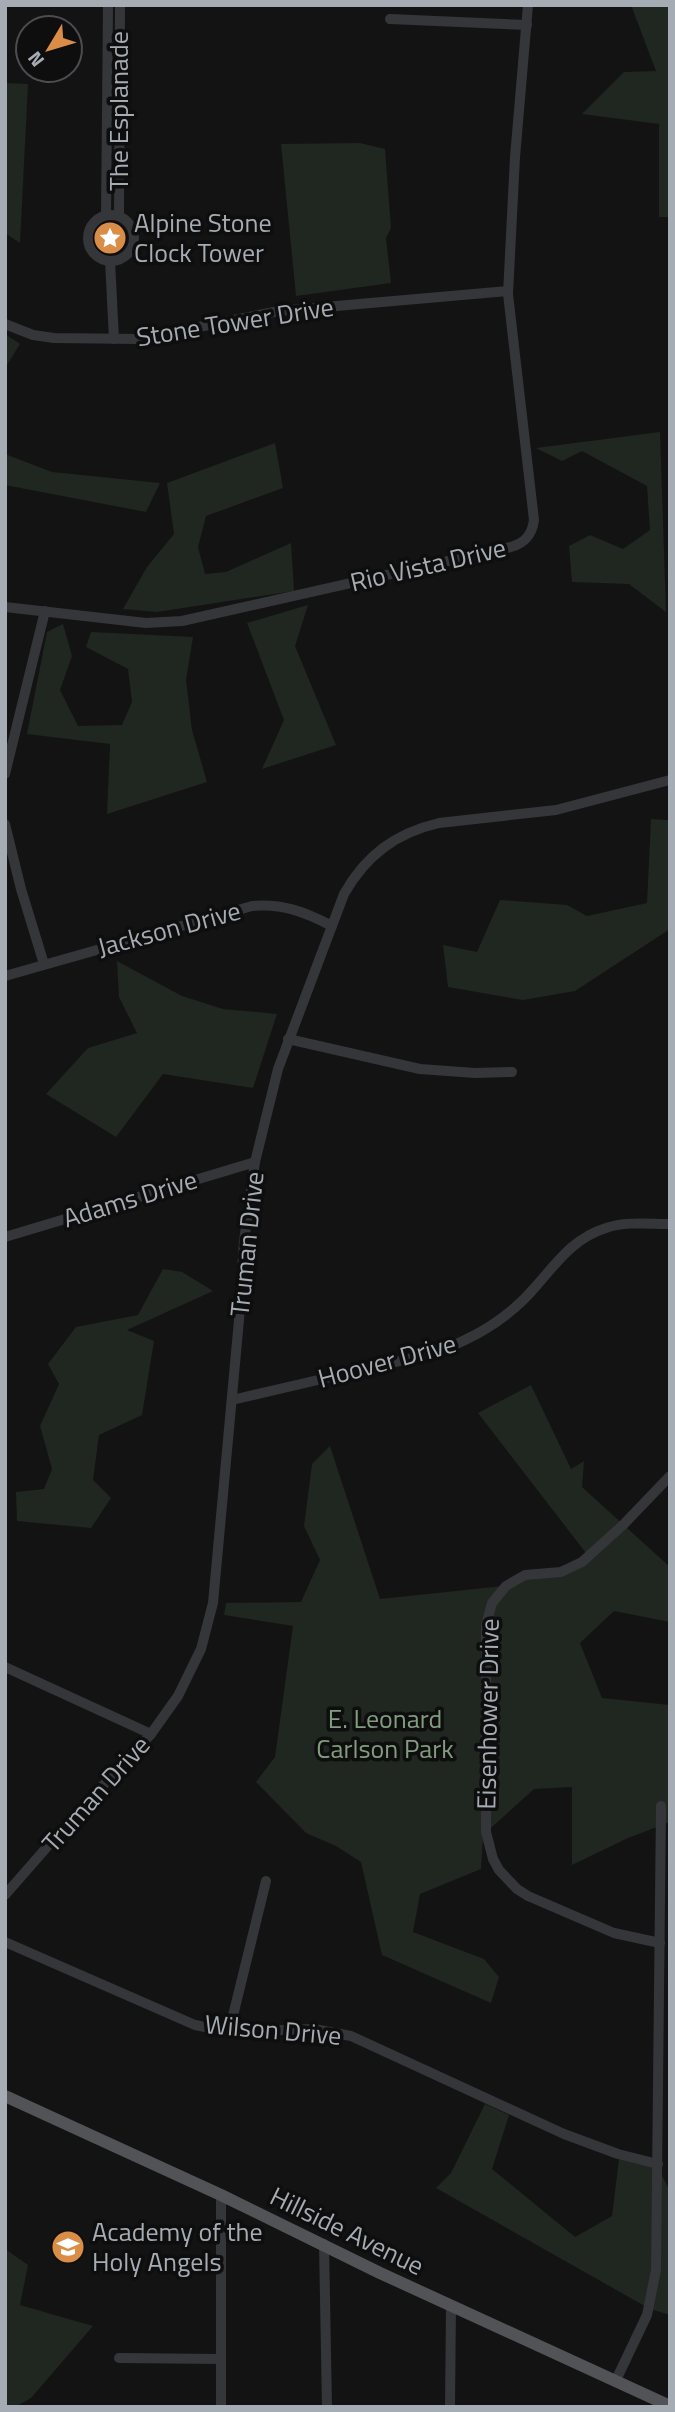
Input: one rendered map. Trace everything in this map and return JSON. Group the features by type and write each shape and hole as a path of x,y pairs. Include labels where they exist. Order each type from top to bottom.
{"main road":[{"name":"Hillside Avenue","path":"5,2096 670,2406"}],"street":[{"name":"The Esplanade","path":"106,215 108,5"},
{"name":"The Esplanade","path":"118,216 120,5"},
{"name":"Rio Vista Drive","path":"5,607 146,623 182,621 511,547 524,541 533,528 534,520 508,291 515,157 528,5"},
{"path":"390,19 527,25"},
{"path":"106,215 118,216 130,225 133,246 124,257 110,261 96,256 88,244 88,236 93,223 106,215"},
{"path":"110,261 114,339"},
{"name":"Stone Tower Drive","path":"5,324 43,337 138,339 279,311 508,291"},
{"path":"5,774 45,611"},
{"name":"Truman Drive","path":"5,1895 151,1734 190,1675 208,1626 213,1603 232,1400 244,1241 255,1162 267,1108 288,1039 344,894 363,865 383,847 405,833 439,823 556,810 670,780"},
{"path":"5,824 21,890 44,964"},
{"name":"Jackson Drive","path":"5,976 252,906 282,906 298,910 332,926"},
{"path":"288,1039 420,1069 462,1073 512,1072"},
{"name":"Adams Drive","path":"5,1237 255,1162"},
{"name":"Hoover Drive","path":"232,1400 411,1359 449,1347 468,1339 507,1314 537,1286 566,1251 594,1232 622,1224 670,1224"},
{"name":"Eisenhower Drive","path":"660,1943 614,1933 528,1896 499,1870 488,1846 486,1832 486,1625 492,1603 506,1586 525,1575 561,1572 582,1562 624,1524 670,1476"},
{"path":"5,1667 151,1734"},
{"path":"616,2381 647,2315 653,2292 658,2246 661,1806"},
{"path":"229,2032 266,1881"},
{"name":"Wilson Drive","path":"5,1942 195,2025 229,2032 314,2029 351,2036 564,2134 618,2154 658,2164"},
{"path":"221,2195 221,2407"},
{"path":"324,2244 327,2407"},
{"path":"450,2407 451,2305"},
{"path":"119,2358 221,2359"}],"green space":[{"path":"631,5 670,5 670,217 659,217 659,124 582,114 624,72 656,71"},
{"path":"5,83 28,84 20,243 5,233"},
{"path":"360,143 385,149 391,228 386,238 391,283 296,296 281,144"},
{"path":"5,334 20,344 5,368"},
{"path":"660,432 666,612 629,584 572,582 569,546 590,535 623,549 650,530 647,486 582,451 562,461 536,448"},
{"path":"275,443 283,488 206,516 198,547 205,574 226,572 291,543 294,591 157,612 123,609 147,567 174,534 167,483"},
{"path":"5,454 52,472 160,483 146,512 5,485"},
{"path":"308,605 295,646 336,745 262,769 284,720 247,623"},
{"path":"63,624 72,656 60,690 78,726 122,725 132,702 128,669 86,647 91,632 193,637 186,680 192,730 207,782 107,814 110,744 27,734 47,632"},
{"path":"651,819 670,822 670,929 575,991 523,1000 448,987 443,945 477,952 500,900 567,905 587,916 647,903"},
{"path":"117,961 182,996 223,1009 277,1014 253,1088 163,1074 116,1137 46,1094 88,1048 137,1033 119,997"},
{"path":"163,1269 182,1272 213,1291 127,1330 154,1341 142,1415 99,1435 93,1480 111,1498 91,1528 17,1521 16,1492 44,1489 52,1469 40,1426 59,1384 48,1364 76,1327 138,1315"},
{"name":"E. Leonard Carlson Park","path":"531,1385 571,1469 584,1461 582,1487 670,1567 670,1622 614,1611 580,1643 602,1698 670,1705 670,1822 628,1838 572,1865 572,1787 534,1789 483,1835 481,1869 420,1894 413,1932 484,1959 499,1977 491,2003 382,1955 361,1862 336,1846 306,1833 256,1782 275,1757 293,1626 224,1615 226,1603 301,1602 320,1560 304,1526 312,1464 330,1446 380,1599 503,1586 589,1557 478,1413"},
{"path":"485,2104 509,2115 492,2169 575,2237 612,2216 619,2159 658,2168 670,2191 670,2315 650,2309 436,2188 451,2173"},
{"path":"5,2249 28,2265 20,2305 93,2326 31,2398 15,2407 5,2407"}],"place":[{"name":"Alpine Stone Clock Tower","path":"110,238"},
{"name":"Academy of the Holy Angels","path":"68,2247"}]}
